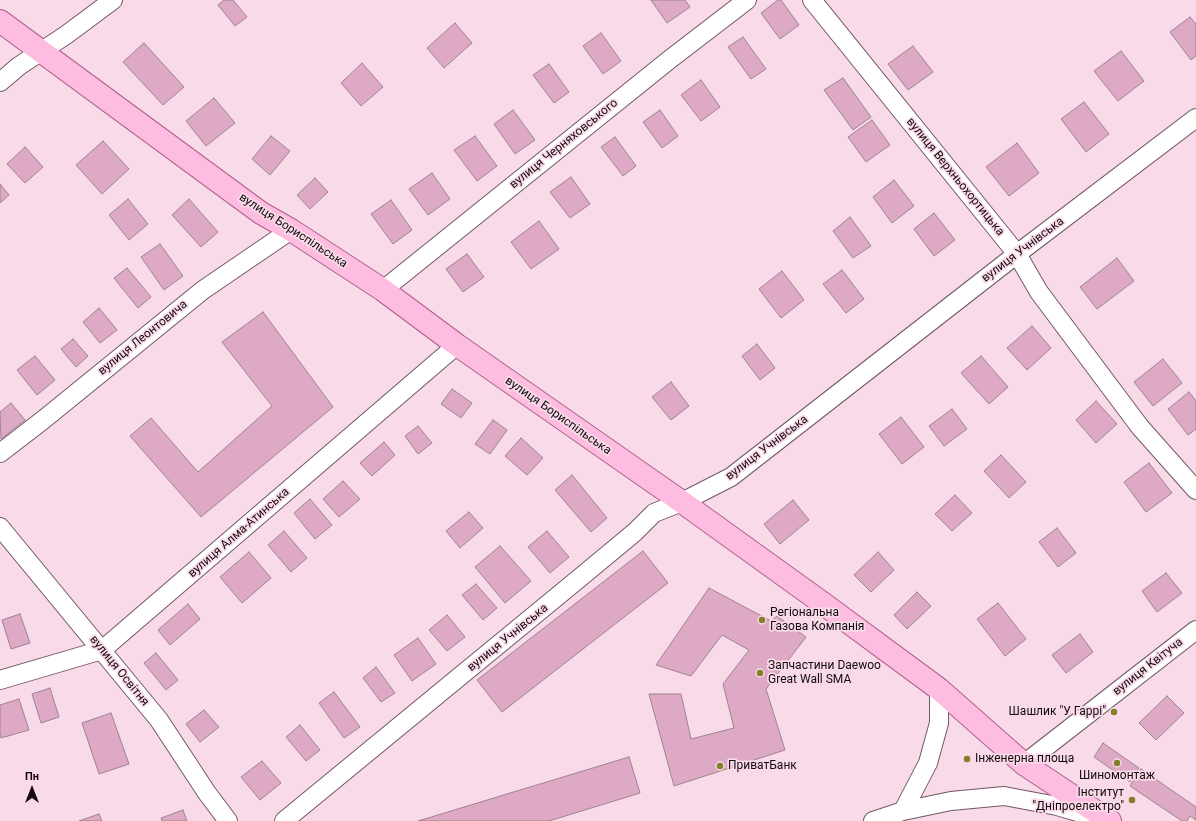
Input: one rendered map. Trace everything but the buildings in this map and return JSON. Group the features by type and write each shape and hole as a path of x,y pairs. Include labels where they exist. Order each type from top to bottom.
{"main road":[{"name":"вулиця Бориспільська","path":"0,21 261,213 291,230 382,290 457,345 682,502 939,689 1024,764 1109,821"}],"street":[{"path":"0,82 19,66 66,35 113,0"},
{"name":"вулиця Черняховського","path":"382,290 747,0"},
{"name":"вулиця Верхньохортицька","path":"812,0 1017,254 1039,292 1135,420 1196,490"},
{"name":"вулиця Учнівська","path":"284,821 635,532 654,513 682,502 731,477 1017,254 1196,118"},
{"name":"вулиця Леонтовича","path":"0,453 203,290 291,230"},
{"name":"вулиця Алма-Атинська","path":"0,680 102,650 457,345"},
{"name":"вулиця Освітня","path":"0,528 159,720 207,793 228,821"},
{"name":"вулиця Квітуча","path":"1024,764 1196,630"},
{"path":"903,811 928,763 938,723 939,689"},
{"path":"873,821 903,811 951,801 1004,796 1057,806 1109,821"}],"place":[{"name":"Регіональна Газова Компанія","path":"762,620"},
{"name":"Запчастини Daewoo Great Wall SMA","path":"760,673"},
{"name":"Шашлик \"У Гаррі\"","path":"1114,712"},
{"name":"Інженерна площа","path":"967,759"},
{"name":"Шиномонтаж","path":"1117,763"},
{"name":"ПриватБанк","path":"720,766"},
{"name":"Інститут \"Дніпроелектро\"","path":"1132,800"}]}
